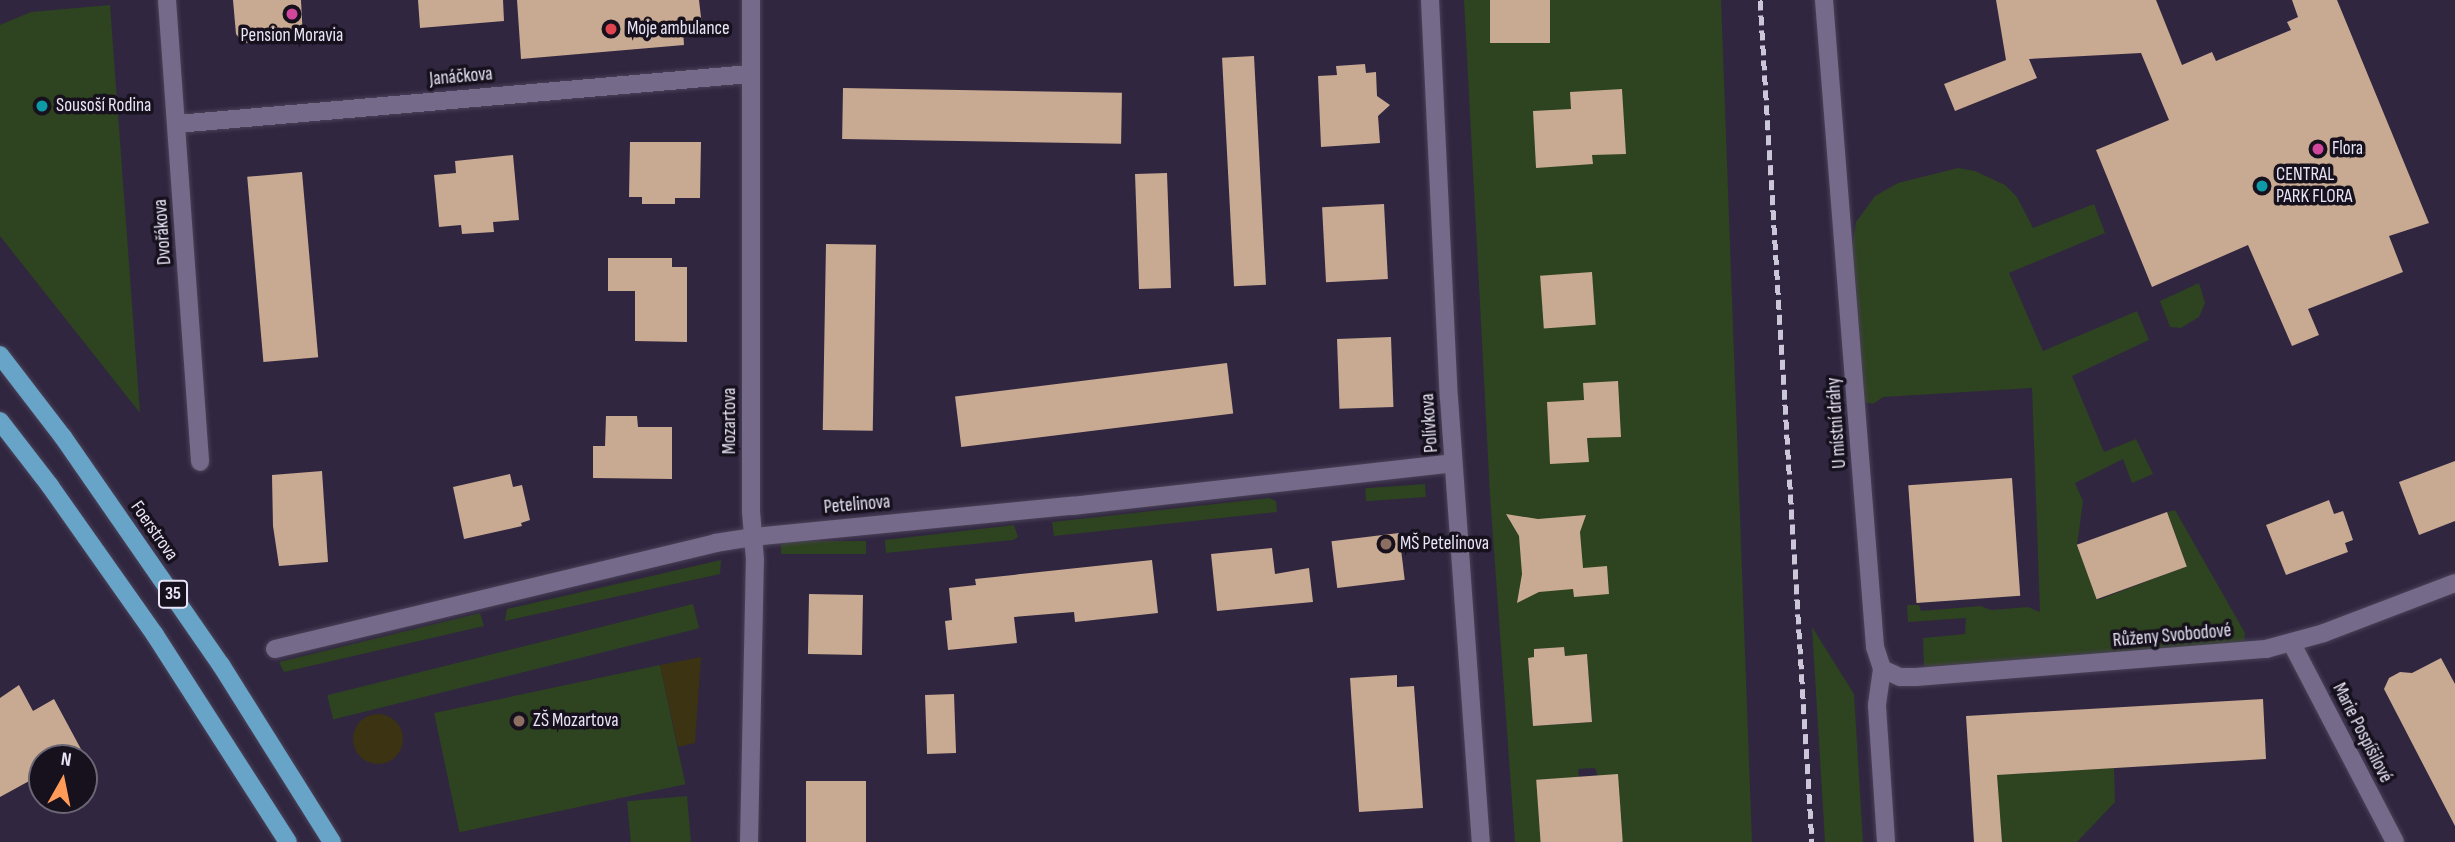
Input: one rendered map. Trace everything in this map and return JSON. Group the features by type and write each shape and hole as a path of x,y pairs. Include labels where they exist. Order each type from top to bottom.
{"main road":[{"name":"Foerstrova","path":"0,355 63,437 221,665 332,842"},
{"name":"35","path":"0,421 50,486 155,635 288,842"}],"street":[{"name":"Dvořákova","path":"167,0 200,462"},
{"name":"Mozartova","path":"749,842 753,537 751,0"},
{"name":"Polívkova","path":"1430,0 1453,463 1481,842"},
{"name":"U místní dráhy","path":"1824,0 1875,648 1882,669 1877,706 1886,842"},
{"name":"Janáčkova","path":"177,124 750,74"},
{"name":"Petelinova","path":"275,649 715,543 753,537 1085,505 1453,463"},
{"name":"Růženy Svobodové","path":"1882,669 1900,677 1916,677 2266,649 2292,644 2455,583"},
{"name":"Marie Pospíšilové","path":"2292,644 2395,842"}],"green space":[{"path":"1464,0 1721,0 1752,842 1623,842 1595,768 1578,769 1579,777 1537,780 1541,842 1515,842 1490,495","holes":["1564,647 1565,656 1587,655 1592,722 1533,726 1528,659 1534,657 1534,649"]},
{"path":"110,5 140,413 0,236 0,25 31,12"},
{"path":"1958,168 1975,171 2005,185 2017,197 2033,228 2094,204 2105,233 2009,273 2043,351 2137,311 2149,340 2072,376 2104,452 2136,439 2153,474 2132,483 2123,459 2075,483 2083,501 2077,546 2098,600 2187,566 2167,512 2175,510 2245,633 2244,641 2235,644 1924,667 1923,638 1965,634 1966,618 1908,622 1907,605 1919,605 1921,611 1981,606 1991,610 2028,607 2040,612 2032,388 1883,397 1873,404 1864,402 1852,249 1856,222 1875,196 1898,183"},
{"path":"2199,283 2205,303 2199,317 2181,328 2170,327 2160,301"},
{"path":"1425,484 1426,497 1366,501 1365,488"},
{"path":"1269,498 1276,501 1277,512 1054,536 1052,522"},
{"path":"1014,525 1018,537 1013,540 886,553 885,540"},
{"path":"781,541 866,541 866,554 781,554"},
{"path":"721,560 720,574 505,621 507,609"},
{"path":"693,604 699,628 333,719 327,695"},
{"path":"480,613 484,626 284,672 279,662"},
{"path":"1812,627 1854,694 1863,842 1825,842"},
{"path":"660,665 685,784 459,832 434,713"},
{"path":"2114,768 2115,802 2077,842 2002,842 2000,816 1991,775"},
{"path":"687,796 691,842 631,842 627,801"}],"sand":[{"path":"701,657 695,743 678,747 660,665"},
{"path":"378,714 396,721 403,739 396,757 378,764 360,757 353,739 360,721"}],"building":[{"path":"233,0 301,0 303,39 243,43 236,34"},
{"path":"418,0 503,0 504,21 420,28"},
{"path":"517,0 699,0 702,26 683,28 684,45 521,59"},
{"path":"1490,0 1550,0 1550,43 1490,43"},
{"name":"CENTRAL PARK FLORA","path":"1996,0 2156,0 2182,65 2212,52 2216,61 2291,30 2287,22 2298,17 2292,0 2337,0 2429,223 2389,236 2403,272 2308,309 2319,335 2292,346 2248,245 2152,287 2096,150 2169,120 2141,53 2029,59 2037,78 1955,111 1944,84 2006,60"},
{"path":"1254,56 1266,285 1234,286 1222,58"},
{"path":"1365,64 1366,73 1376,72 1377,96 1390,105 1378,116 1380,143 1321,147 1318,76 1337,75 1336,66"},
{"path":"843,88 1122,93 1121,144 842,139"},
{"path":"1622,89 1626,154 1592,155 1593,164 1536,168 1533,111 1571,109 1570,92"},
{"path":"630,142 701,142 700,198 675,198 675,204 642,204 642,197 629,197"},
{"path":"513,155 519,220 493,222 494,232 462,234 461,225 439,227 434,175 456,173 455,161"},
{"path":"302,172 318,357 263,362 247,177"},
{"path":"1167,173 1171,288 1139,289 1135,174"},
{"path":"1384,204 1388,279 1326,282 1322,207"},
{"path":"826,244 876,245 873,431 823,430"},
{"path":"608,258 672,258 672,267 687,267 687,342 635,341 635,291 608,291"},
{"path":"1592,272 1596,325 1544,328 1540,276"},
{"path":"1391,337 1393,407 1339,409 1337,339"},
{"path":"1227,363 1233,414 961,447 955,396"},
{"path":"1618,381 1621,437 1587,438 1589,462 1550,464 1547,402 1584,400 1583,383"},
{"path":"606,416 637,416 638,427 672,427 672,479 593,478 593,446 605,446"},
{"path":"2455,461 2455,521 2419,535 2399,482"},
{"path":"322,471 328,562 279,566 273,526 272,475"},
{"path":"510,474 513,487 522,485 530,520 521,523 522,526 464,539 453,487"},
{"path":"2012,478 2020,596 1916,603 1908,485"},
{"path":"2329,500 2334,514 2343,511 2353,540 2345,543 2348,552 2286,575 2266,525"},
{"path":"2167,512 2187,567 2097,599 2077,545"},
{"path":"1506,514 1538,519 1586,515 1580,532 1583,568 1607,566 1609,594 1574,597 1573,589 1539,592 1517,603 1522,574 1519,536"},
{"path":"1399,533 1405,580 1337,588 1332,541"},
{"path":"1272,548 1275,574 1309,568 1313,602 1217,611 1211,554"},
{"path":"1152,560 1158,613 1075,622 1074,612 1014,617 1017,643 948,650 945,621 952,620 949,588 976,585 975,579"},
{"path":"809,594 863,595 862,655 808,654"},
{"path":"1564,647 1565,656 1587,654 1592,722 1533,726 1528,658 1534,657 1534,649"},
{"path":"2441,658 2455,684 2455,826 2384,689 2389,678 2400,672 2412,673"},
{"path":"1397,675 1397,687 1414,686 1423,808 1359,812 1350,678"},
{"path":"19,685 33,711 54,699 78,744 28,744 28,782 0,797 0,698"},
{"path":"954,694 956,753 927,754 925,695"},
{"path":"2263,699 2266,759 1997,775 2002,842 1974,842 1966,716"},
{"path":"1618,774 1623,842 1541,842 1536,780"},
{"path":"806,781 866,781 866,842 806,842"}],"railway":[{"path":"1760,0 1812,842"}],"place":[{"name":"Pension Moravia","path":"292,14"},
{"name":"Moje ambulance","path":"611,29"},
{"name":"Sousoší Rodina","path":"42,106"},
{"name":"Flora","path":"2318,149"},
{"name":"CENTRAL PARK FLORA","path":"2262,186"},
{"name":"MŠ Petelinova","path":"1386,544"},
{"name":"ZŠ Mozartova","path":"519,721"}]}
